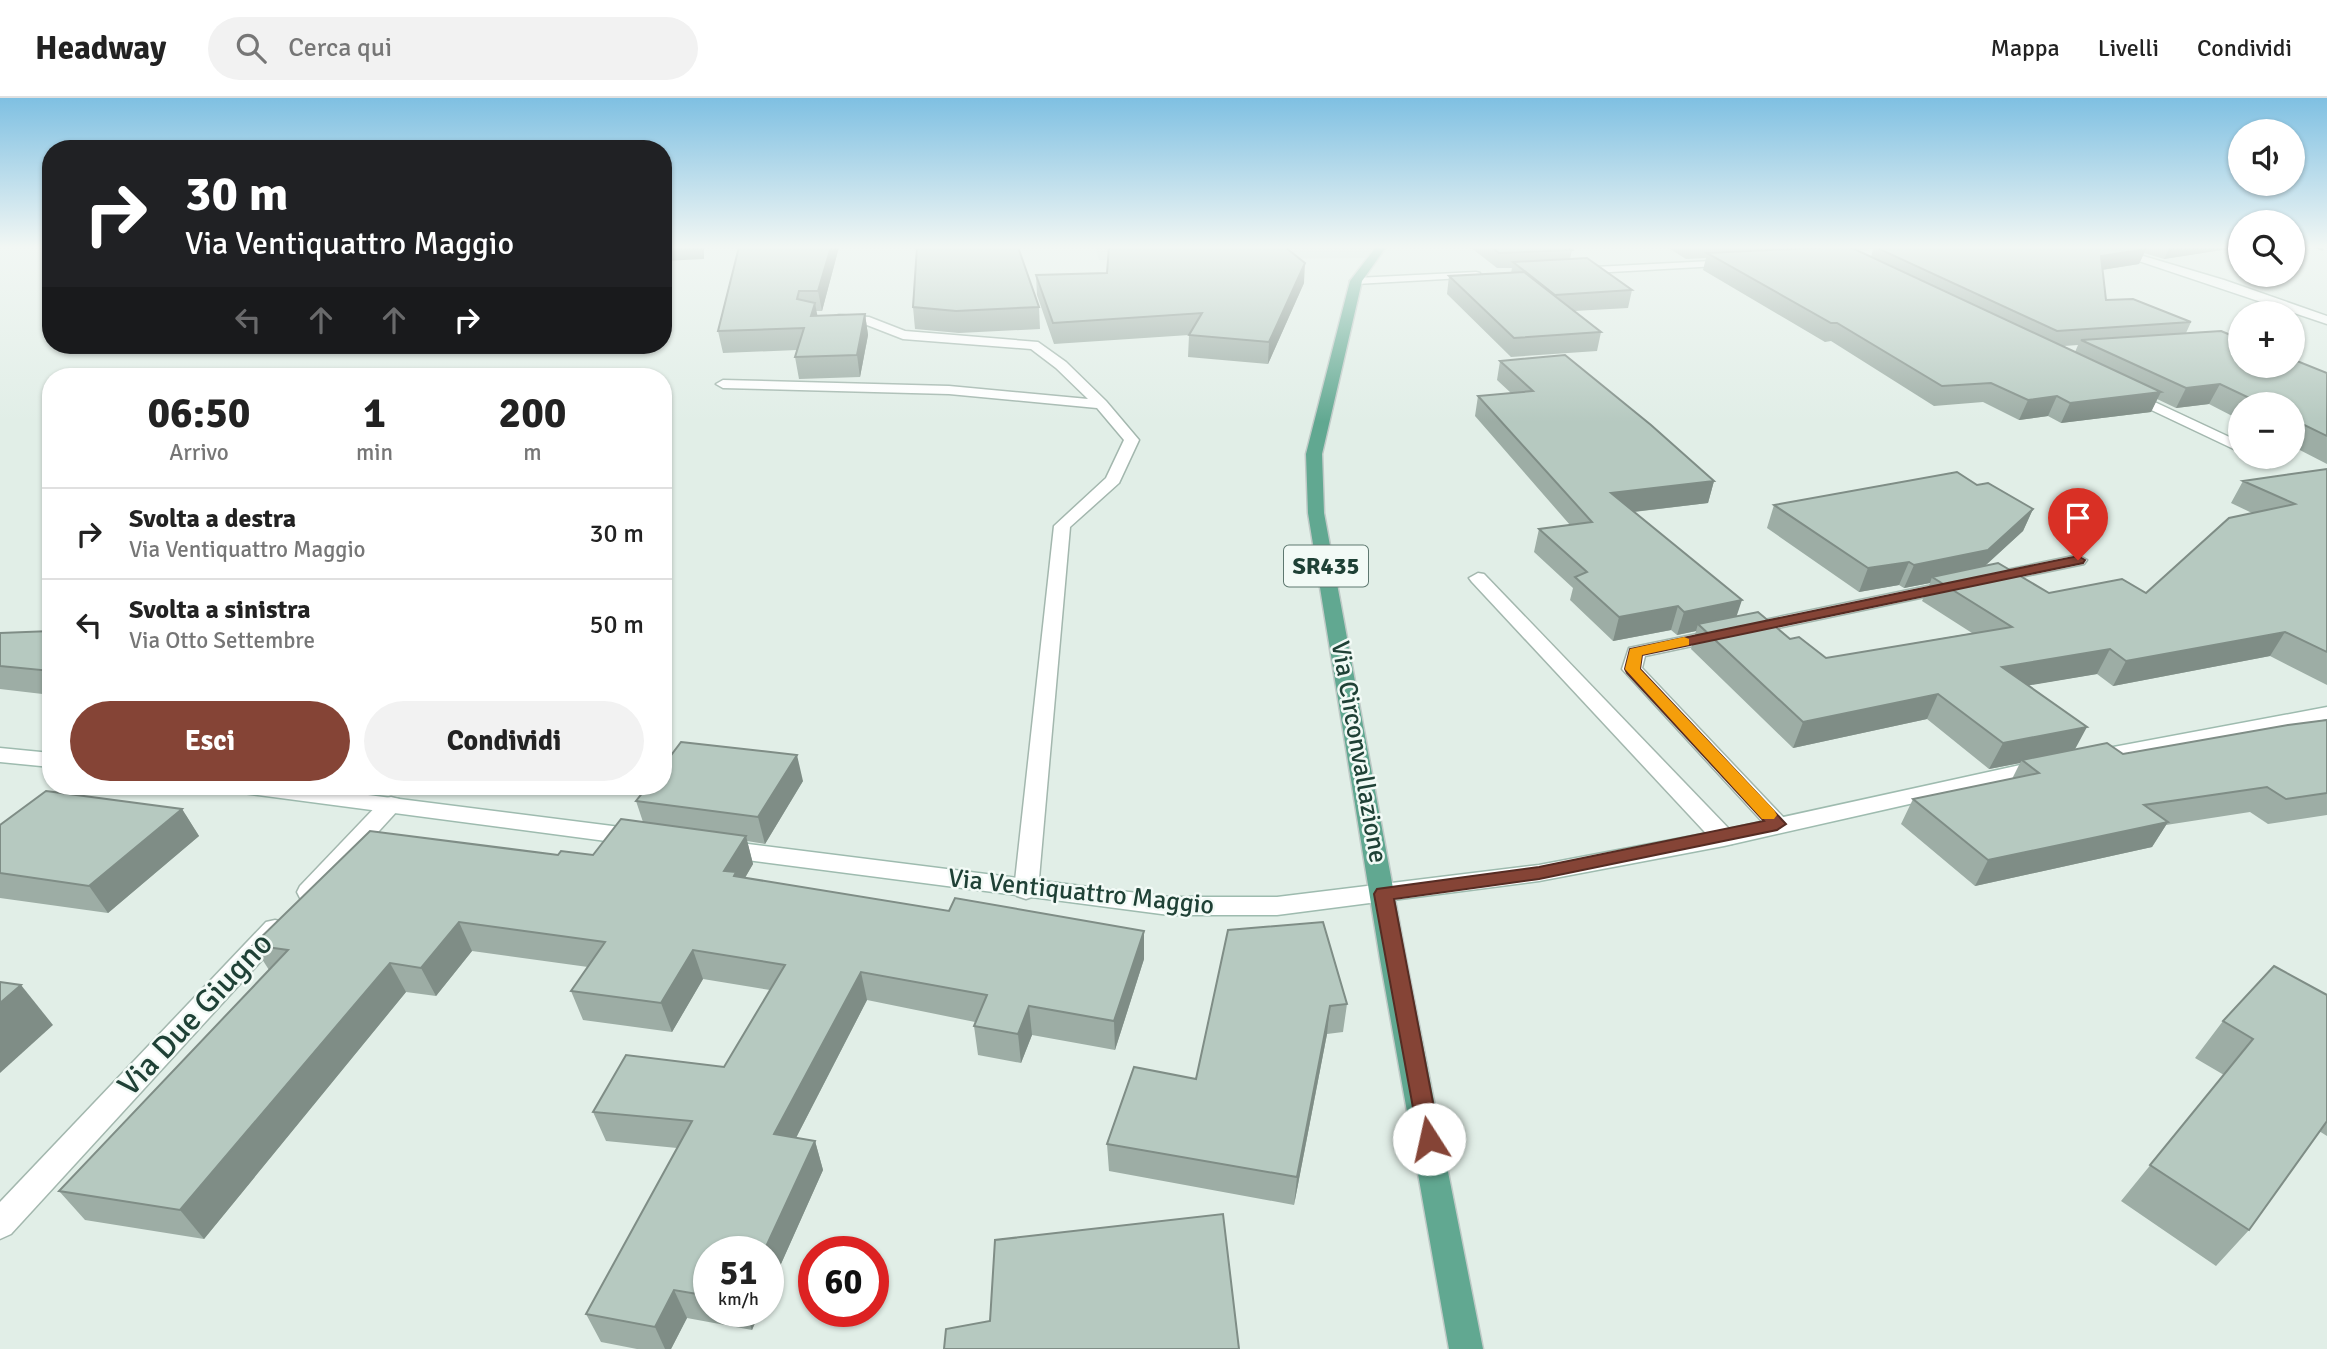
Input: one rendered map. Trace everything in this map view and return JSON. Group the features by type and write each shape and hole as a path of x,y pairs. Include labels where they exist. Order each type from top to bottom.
{"main road":[{"name":"Via Circonvallazione","path":"1350,305 1314,454 1316,501 1383,894 1466,1349"}],"street":[{"path":"2286,305 2327,320"},
{"path":"819,318 869,321 903,335 1034,345 1061,365 1101,404 1132,440 1113,480 1062,526 1026,890"},
{"path":"723,384 949,390 1101,404"},
{"path":"2119,390 2228,442"},
{"path":"1777,824 1632,669 1636,652 2078,560"},
{"path":"1478,578 1724,838"},
{"name":"Via Ventiquattro Maggio","path":"695,845 1026,890 1168,906 1277,906 1539,873 1724,838 1987,779 2327,713"},
{"path":"0,755 42,759"},
{"path":"317,795 653,839"},
{"name":"Via Due Giugno","path":"0,1224 391,804"}],"building":[{"path":"724,305 814,305 811,316 865,314 857,355 795,357 804,328 718,331"},
{"path":"1038,305 1039,307 956,311 913,307"},
{"path":"1047,305 1286,305 1269,342 1189,335 1202,313 1053,323"},
{"path":"1480,305 1567,305 1601,332 1514,338"},
{"path":"1800,305 1975,305 2161,392 2070,403 2057,396 2028,400 1991,383 1942,386 1837,323 1831,323"},
{"path":"2001,305 2149,305 2191,322 2057,331"},
{"path":"2221,331 2228,334 2228,378 2305,378 2305,364 2327,373 2327,436 2305,425 2305,392 2237,392 2220,384 2186,388 2081,340"},
{"path":"1565,355 1714,481 1611,493 1742,600 1684,612 1678,606 1619,617 1575,577 1587,572 1539,529 1592,522 1478,396 1533,391 1500,361"},
{"path":"2327,469 2327,652 2285,632 2126,661 2110,649 2002,667 2087,727 2003,743 1938,694 1803,722 1698,624 1758,612 1790,639 1799,637 1826,658 2012,627 1932,577 1998,563 2049,593 2122,579 2146,593 2229,518 2295,504 2243,481"},
{"path":"1957,472 1977,485 1988,483 2033,509 1988,550 1914,565 1909,562 1868,568 1774,505"},
{"path":"42,631 42,670 0,666 0,633"},
{"path":"2327,720 2327,793 2286,799 2267,787 2144,805 2168,822 1988,860 1913,799 2039,773 2022,760 2107,743 2123,754"},
{"path":"681,742 797,755 758,817 636,801 641,795 672,795 672,754"},
{"path":"42,794 76,795 182,809 89,886 0,873 0,825"},
{"path":"621,819 746,836 724,871 736,872 734,876 949,911 955,898 1144,931 1114,1021 1029,1006 1018,1034 974,1026 987,995 861,972 774,1134 815,1141 771,1236 693,1236 693,1293 674,1290 655,1327 586,1314 692,1121 593,1112 626,1055 724,1067 785,965 693,950 661,1003 571,991 605,942 459,922 421,968 390,963 180,1210 59,1191 288,950 253,945 370,831 558,855 561,851 593,855"},
{"path":"1323,922 1347,1004 1330,1006 1297,1177 1107,1144 1134,1067 1196,1079 1228,930"},
{"path":"2274,966 2327,995 2327,1121 2249,1230 2150,1165 2253,1039 2223,1021"},
{"path":"0,982 21,985 0,1003"},
{"path":"1223,1214 1239,1349 944,1349 946,1329 990,1321 995,1240"}],"slow traffic":[{"path":"1684,642 1636,652 1632,669 1768,815"}],"route":[{"path":"1429,1139 1393,959 1383,894 1539,873 1724,838 1777,824 1632,669 1636,652 2078,560"}]}
